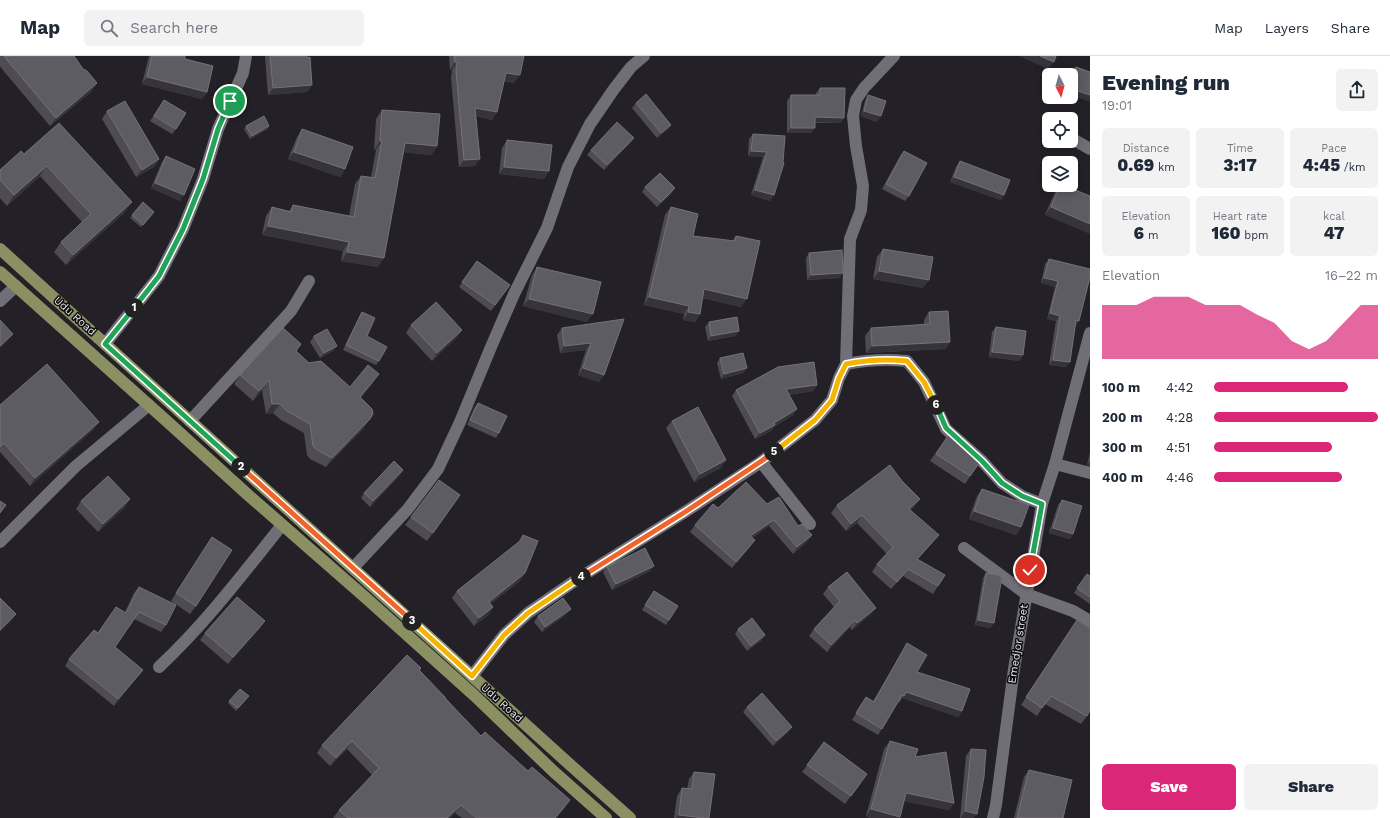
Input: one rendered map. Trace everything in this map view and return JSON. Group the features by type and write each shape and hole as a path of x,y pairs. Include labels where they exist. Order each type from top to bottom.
{"main road":[{"name":"Udu Road","path":"0,249 630,818"},
{"name":"Udu Road","path":"0,272 282,525 378,608 606,818"}],"street":[{"path":"105,344 159,276 183,229 203,179 218,129 243,73 246,56"},
{"path":"353,568 407,510 438,469 460,422 490,347 514,294 547,228 568,167 590,124 631,67 644,56"},
{"path":"472,676 504,635 528,613 579,578 685,512 760,462 815,420 832,400 839,378 846,364 850,239 861,210 863,186 856,146 853,116 856,100 864,88 894,56"},
{"path":"1078,142 1090,149"},
{"path":"190,421 290,311 310,281"},
{"path":"0,301 16,286"},
{"name":"Emedjor street","path":"993,818 1014,669 1042,504 1055,464 1090,333"},
{"path":"846,364 865,361 907,361 924,382 946,428 982,461 1002,483 1022,496 1042,504"},
{"path":"0,542 76,466 149,405"},
{"path":"760,462 810,524"},
{"path":"1055,464 1090,474"},
{"path":"159,667 185,642 232,588 282,525"},
{"path":"964,548 1026,594 1074,611 1090,621"}],"building":[{"path":"4,56 74,56 83,69 87,71 97,83 56,118"},
{"path":"152,56 185,56 185,59 213,66 207,92 147,77"},
{"path":"270,56 310,57 312,85 273,88"},
{"path":"454,56 524,56 520,75 506,73 497,112 475,108 480,159 464,160 456,71 457,63 455,62"},
{"path":"1040,56 1056,56 1054,62"},
{"path":"1076,67 1090,72 1090,95 1078,91 1078,68"},
{"path":"820,88 845,88 844,118 815,117 815,128 791,128 791,95 820,95"},
{"path":"646,94 671,125 661,133 636,103"},
{"path":"868,95 886,101 881,116 864,111"},
{"path":"164,100 186,113 176,129 154,116"},
{"path":"125,101 159,159 142,170 107,111"},
{"path":"382,110 440,114 437,146 405,143 384,258 347,252 349,242 268,226 272,207 291,212 293,205 354,217 361,176 375,178 382,141 380,141"},
{"path":"264,116 269,126 252,136 246,126"},
{"path":"617,122 634,138 607,165 591,150"},
{"path":"59,123 132,202 73,255 61,242 91,214 47,166 14,195 0,180 0,170 21,151 24,154"},
{"path":"302,129 353,147 345,169 294,152"},
{"path":"753,134 785,136 784,163 774,195 755,190 767,152 751,151"},
{"path":"507,140 552,145 549,171 504,167"},
{"path":"904,151 927,163 909,196 886,184"},
{"path":"166,156 195,169 184,195 155,183"},
{"path":"960,161 1010,180 1004,195 954,177"},
{"path":"660,173 675,188 661,202 645,187"},
{"path":"1078,191 1090,196 1090,224 1051,207 1057,192"},
{"path":"143,202 154,212 143,225 132,215"},
{"path":"671,207 698,214 693,236 735,241 736,236 760,241 747,299 704,289 700,314 688,312 689,306 649,297"},
{"path":"883,249 933,257 929,280 879,271"},
{"path":"842,250 843,273 811,275 809,253"},
{"path":"1049,259 1090,269 1090,277 1079,321 1076,320 1070,362 1053,360 1060,316 1050,313 1058,281 1044,278"},
{"path":"477,261 510,285 495,305 462,282"},
{"path":"537,267 601,282 593,314 529,299"},
{"path":"436,302 462,330 437,353 411,325"},
{"path":"948,311 950,342 872,346 871,328 930,324 929,312"},
{"path":"362,312 375,318 367,336 387,347 379,361 346,345"},
{"path":"737,317 739,331 711,336 709,322"},
{"path":"624,319 604,375 583,368 591,343 564,346 562,328"},
{"path":"0,320 13,334 0,346"},
{"path":"996,327 1026,331 1023,355 992,352"},
{"path":"283,328 301,344 296,351 309,363 321,361 350,387 368,365 379,374 360,397 372,409 373,414 370,419 332,458 313,446 310,424 287,411 280,404 272,404 269,380 259,391 240,375"},
{"path":"327,329 337,346 324,353 314,336"},
{"path":"743,353 747,368 724,374 720,358"},
{"path":"814,362 817,385 786,389 797,409 774,423 775,425 760,433 736,390 778,367"},
{"path":"47,364 99,422 35,478 4,443 0,447 0,405"},
{"path":"478,403 507,416 499,433 470,420"},
{"path":"698,407 726,460 700,474 672,421"},
{"path":"951,431 982,459 970,476 936,454"},
{"path":"394,461 403,470 373,501 364,493"},
{"path":"890,465 902,481 920,499 909,509 939,535 917,559 945,575 938,586 908,569 897,582 877,564 893,547 862,515 851,524 837,505"},
{"path":"108,476 130,499 103,524 81,501"},
{"path":"439,480 460,495 433,533 411,517"},
{"path":"746,482 767,504 779,497 798,526 802,524 812,535 797,547 774,520 750,536 755,540 736,562 695,525 713,504 718,508"},
{"path":"982,489 1029,505 1021,527 974,511"},
{"path":"1062,500 1082,506 1073,534 1053,528"},
{"path":"0,501 6,505 0,513"},
{"path":"523,535 538,541 525,573 489,602 493,607 479,618 457,591 520,541"},
{"path":"212,537 232,550 196,606 176,593"},
{"path":"645,548 654,566 616,584 607,567"},
{"path":"847,572 876,608 857,623 855,620 831,645 814,629 840,601 828,587"},
{"path":"986,573 1002,577 994,623 978,620"},
{"path":"1087,574 1090,576 1090,597 1077,588"},
{"path":"139,587 176,605 166,625 139,612 115,647 143,670 118,699 69,659 94,630 98,633 116,607 126,613"},
{"path":"654,591 678,606 669,620 645,605"},
{"path":"237,597 265,621 233,657 205,633"},
{"path":"0,598 16,614 0,630"},
{"path":"563,598 571,609 545,627 538,616"},
{"path":"752,618 765,635 751,646 738,629"},
{"path":"1077,620 1090,628 1090,710 1087,716 1051,696 1042,708 1026,697"},
{"path":"907,643 927,655 917,672 970,689 962,711 906,692 904,696 902,695 882,729 856,713 866,697 874,702"},
{"path":"407,655 421,668 419,670 481,736 485,732 528,771 532,767 570,800 555,818 477,818 461,805 447,818 348,818 339,810 379,768 352,741 336,758 322,745"},
{"path":"240,689 249,696 238,708 229,701"},
{"path":"762,693 792,727 776,741 747,707"},
{"path":"890,741 918,749 915,757 946,752 954,803 906,793 900,817 871,809"},
{"path":"824,742 867,774 851,796 807,765"},
{"path":"971,749 986,750 984,777 977,814 965,811"},
{"path":"1029,770 1072,780 1063,818 1017,818"},
{"path":"694,772 715,774 709,818 679,815 682,788 692,789"}],"route":[{"path":"230,101 218,129 203,179 183,229 159,276 105,344 472,676 504,635 528,613 579,578 685,512 760,462 815,420 832,400 839,378 846,364 865,361 907,361 924,382 946,428 982,461 1002,483 1022,496 1042,504 1030,570"}]}
